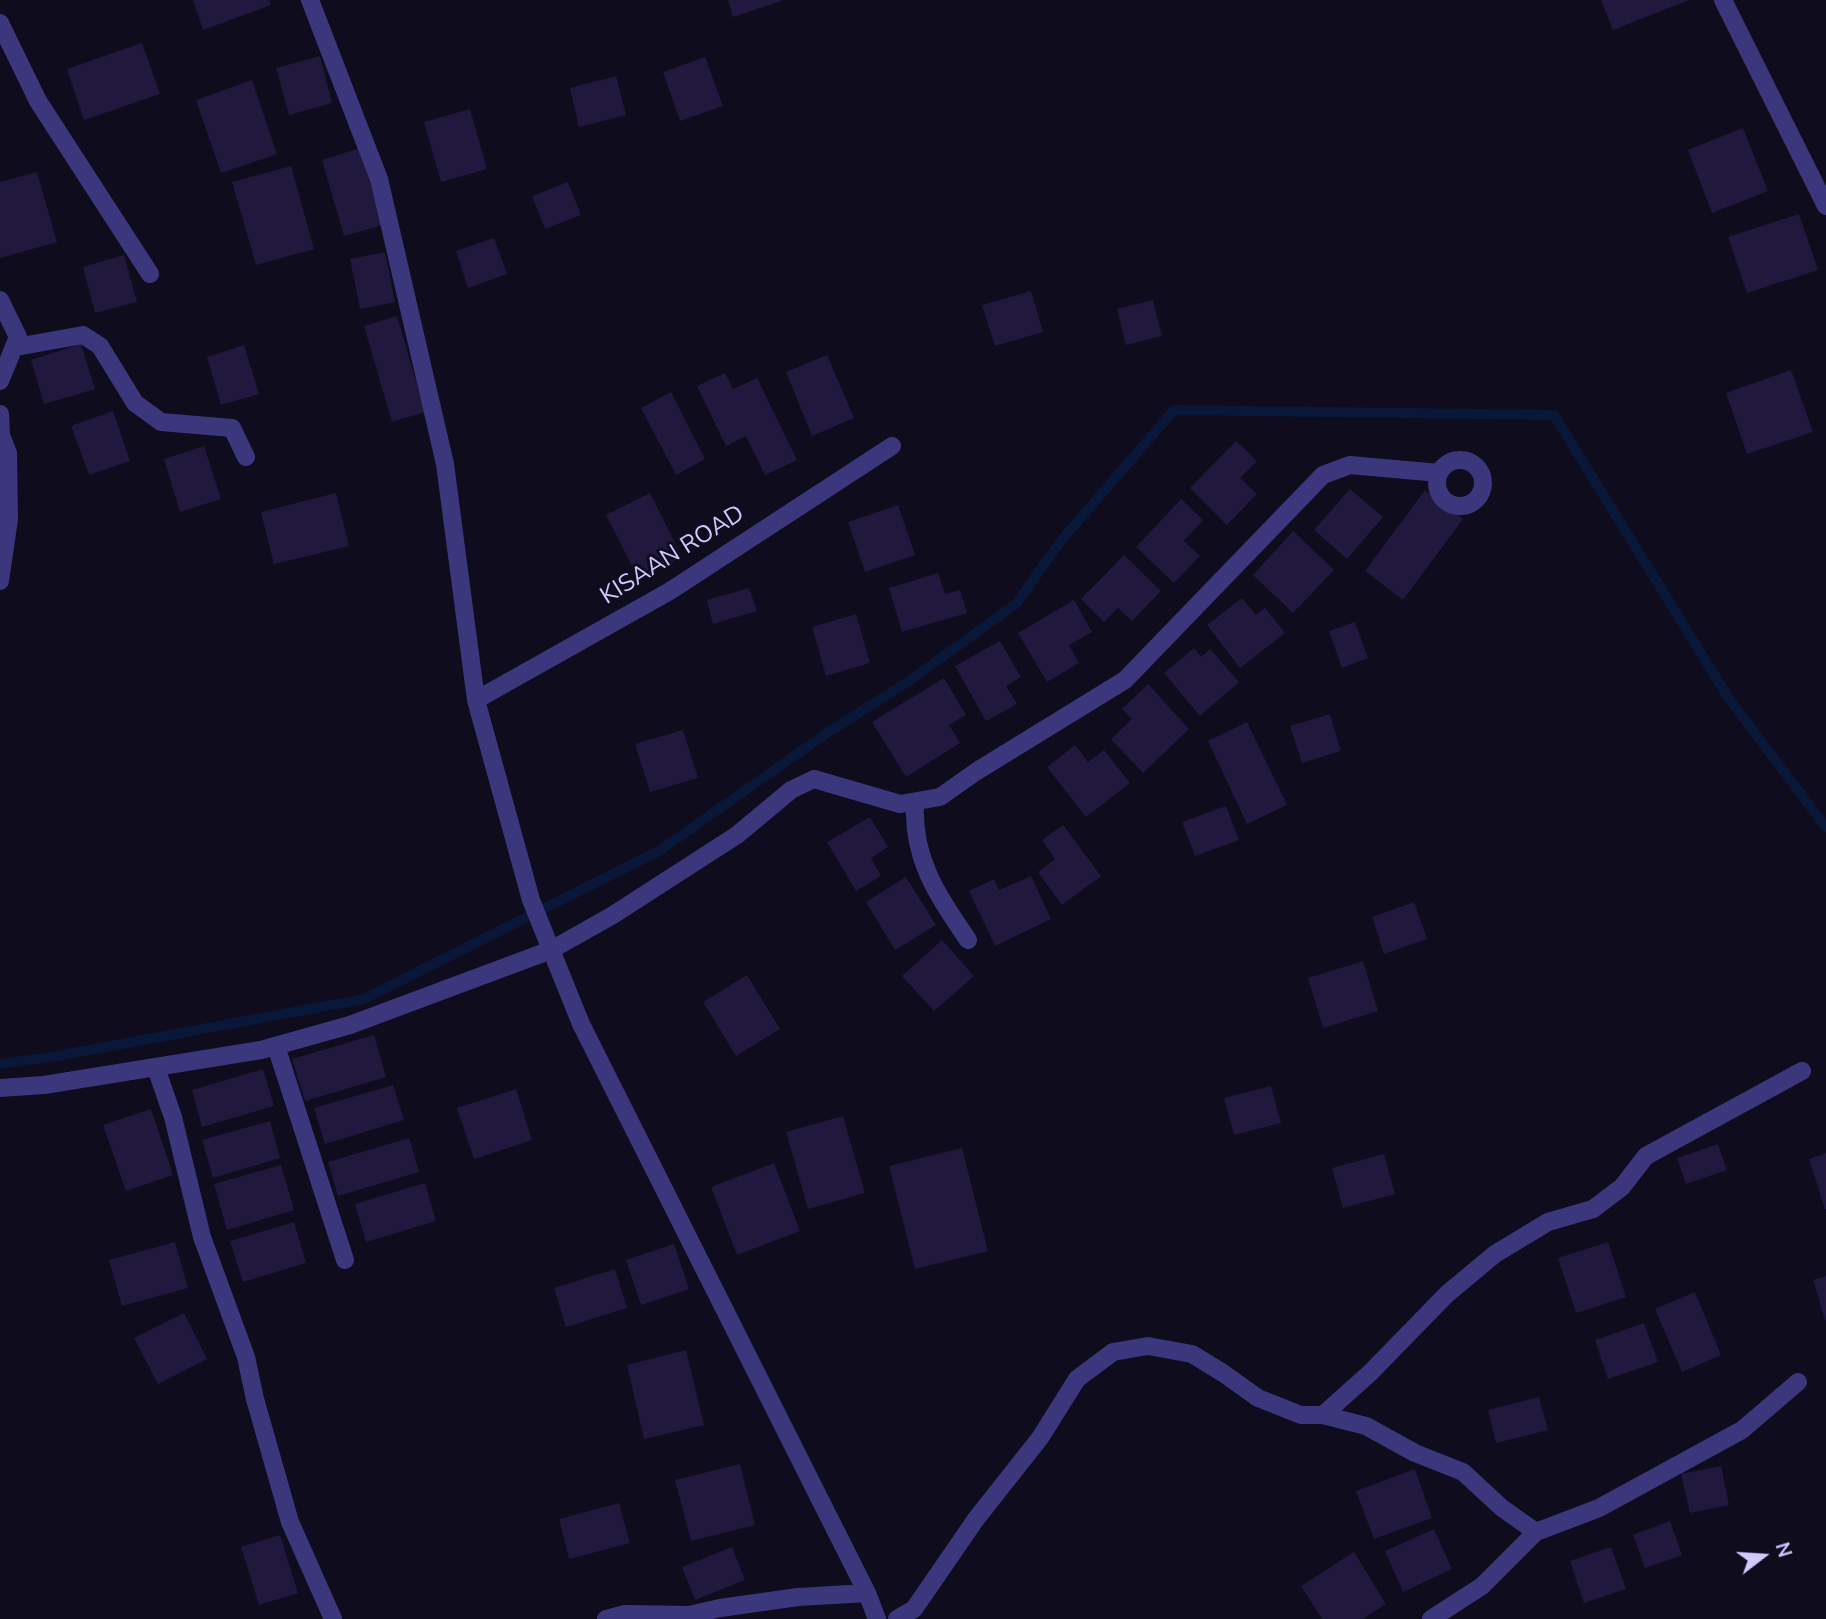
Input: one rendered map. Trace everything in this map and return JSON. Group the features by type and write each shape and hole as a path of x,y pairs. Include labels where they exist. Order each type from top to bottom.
{"street":[{"path":"310,0 379,179 445,464 475,700 531,900 582,1024 867,1593 877,1619"},
{"path":"1723,0 1826,206"},
{"path":"0,23 38,101 150,274"},
{"path":"0,300 18,337 0,381"},
{"path":"16,347 83,335 100,346 135,403 161,422 232,428 246,457"},
{"path":"0,414 1,435 8,453 9,519 2,549 0,580"},
{"name":"KISAAN ROAD","path":"475,700 670,590 892,446"},
{"path":"0,1088 44,1085 156,1068 276,1046 350,1025 613,915 726,842 791,790 814,779 900,804 940,797 976,771 1125,680 1323,475 1350,465 1439,473"},
{"path":"915,802 914,826 919,855 942,901 968,940"},
{"path":"276,1046 345,1259"},
{"path":"156,1068 173,1118 202,1237 246,1357 255,1399 290,1522 333,1619"},
{"path":"1323,1415 1370,1373 1447,1294 1495,1254 1548,1222 1593,1209 1622,1187 1646,1156 1802,1072"},
{"path":"897,1619 914,1609 976,1519 1040,1438 1077,1379 1113,1352 1148,1346 1192,1354 1258,1398 1301,1415 1323,1415 1366,1426 1415,1453 1463,1472 1502,1508 1536,1532"},
{"path":"1431,1619 1482,1586 1536,1532 1599,1508 1742,1430 1798,1382"},
{"path":"606,1619 625,1614 689,1615 798,1597 867,1593"}],"building":[{"path":"193,0 269,0 271,5 203,30"},
{"path":"728,0 784,0 733,17"},
{"path":"1601,0 1689,0 1613,30"},
{"path":"142,43 160,94 84,120 67,69"},
{"path":"320,56 332,103 289,115 276,68"},
{"path":"705,57 723,106 680,121 663,72"},
{"path":"616,76 626,115 579,127 570,88"},
{"path":"252,80 277,154 221,173 196,100"},
{"path":"470,109 487,169 441,182 424,122"},
{"path":"1743,128 1768,191 1712,213 1688,150"},
{"path":"360,148 383,225 344,236 322,160"},
{"path":"291,166 314,249 256,265 232,182"},
{"path":"37,172 57,242 0,258 0,182"},
{"path":"568,182 581,215 545,229 532,196"},
{"path":"1799,214 1818,270 1747,293 1728,237"},
{"path":"494,238 507,274 468,288 456,251"},
{"path":"385,252 395,302 360,309 350,259"},
{"path":"124,255 137,302 95,313 83,267"},
{"path":"1031,291 1043,332 995,346 982,305"},
{"path":"1153,300 1162,336 1126,345 1117,309"},
{"path":"397,316 425,412 392,422 364,326"},
{"path":"81,344 95,389 44,404 31,360"},
{"path":"244,345 259,394 221,405 207,357"},
{"path":"827,355 854,418 812,436 786,372"},
{"path":"1791,370 1813,432 1747,454 1726,393"},
{"path":"725,373 733,389 757,378 797,460 765,475 746,436 726,446 697,386"},
{"path":"671,392 705,459 676,475 641,408"},
{"path":"113,411 130,461 89,475 71,426"},
{"path":"1236,441 1257,461 1240,478 1257,494 1227,525 1190,488"},
{"path":"204,446 221,499 180,512 164,459"},
{"path":"1350,489 1383,517 1347,559 1314,530"},
{"path":"1425,490 1463,519 1403,600 1365,571"},
{"path":"336,493 349,546 274,564 261,512"},
{"path":"650,493 682,557 639,580 606,515"},
{"path":"1181,499 1203,520 1184,541 1200,556 1174,583 1136,547"},
{"path":"898,505 915,555 865,572 848,522"},
{"path":"1293,531 1334,570 1293,613 1253,575"},
{"path":"1124,555 1161,591 1132,621 1118,608 1104,622 1081,599"},
{"path":"938,573 945,594 960,590 967,613 902,632 889,588"},
{"path":"749,588 757,611 713,624 707,600"},
{"path":"1242,598 1256,615 1265,608 1285,633 1240,668 1207,625"},
{"path":"1074,600 1092,632 1069,645 1079,663 1047,682 1018,633"},
{"path":"856,614 870,663 826,676 812,627"},
{"path":"1355,622 1368,658 1342,668 1329,631"},
{"path":"1000,641 1021,677 1006,686 1017,704 986,721 955,666"},
{"path":"1194,648 1201,657 1210,649 1239,682 1200,716 1164,673"},
{"path":"944,678 966,715 949,725 960,743 906,777 872,722"},
{"path":"1148,684 1189,729 1143,773 1111,739 1132,719 1122,709"},
{"path":"1330,714 1341,751 1302,763 1290,726"},
{"path":"1247,722 1287,805 1247,824 1208,741"},
{"path":"683,730 698,778 650,792 635,744"},
{"path":"1075,745 1088,762 1104,750 1130,783 1086,817 1047,767"},
{"path":"1226,806 1239,840 1195,856 1182,822"},
{"path":"870,817 888,847 871,858 881,876 856,891 827,842"},
{"path":"1063,825 1101,876 1062,905 1038,872 1055,859 1042,840"},
{"path":"1031,876 1051,919 995,946 969,891 994,879 999,890"},
{"path":"906,877 936,925 895,950 866,902"},
{"path":"1414,902 1427,939 1384,954 1372,917"},
{"path":"942,940 974,976 934,1011 902,976"},
{"path":"1363,961 1378,1011 1323,1028 1308,978"},
{"path":"747,975 780,1029 736,1056 703,1002"},
{"path":"374,1035 386,1077 305,1101 292,1059"},
{"path":"263,1069 274,1106 202,1127 192,1090"},
{"path":"393,1085 404,1120 325,1144 314,1108"},
{"path":"1271,1086 1281,1123 1234,1135 1224,1098"},
{"path":"516,1089 532,1140 474,1159 457,1108"},
{"path":"151,1109 173,1175 126,1191 103,1125"},
{"path":"843,1116 865,1193 808,1209 786,1132"},
{"path":"270,1121 280,1158 213,1178 202,1140"},
{"path":"409,1138 419,1172 338,1196 328,1162"},
{"path":"1718,1144 1727,1170 1686,1184 1677,1158"},
{"path":"962,1148 988,1251 915,1269 889,1166"},
{"path":"1826,1153 1826,1209 1825,1209 1809,1159"},
{"path":"1384,1154 1395,1194 1343,1208 1332,1168"},
{"path":"774,1163 800,1231 737,1255 711,1187"},
{"path":"281,1165 294,1210 227,1230 214,1184"},
{"path":"425,1183 436,1221 366,1242 355,1204"},
{"path":"294,1222 306,1263 243,1282 230,1241"},
{"path":"175,1242 188,1288 122,1306 109,1260"},
{"path":"1608,1242 1626,1297 1576,1313 1558,1258"},
{"path":"674,1244 689,1289 641,1305 626,1260"},
{"path":"615,1269 627,1308 566,1327 554,1288"},
{"path":"1826,1276 1826,1320 1825,1320 1813,1280"},
{"path":"1695,1292 1721,1355 1682,1372 1655,1309"},
{"path":"184,1313 207,1359 158,1384 134,1338"},
{"path":"1644,1323 1658,1362 1608,1379 1595,1340"},
{"path":"686,1350 704,1425 644,1439 627,1365"},
{"path":"1539,1397 1548,1430 1496,1443 1488,1410"},
{"path":"740,1464 755,1525 691,1541 675,1480"},
{"path":"1721,1466 1729,1505 1690,1513 1681,1474"},
{"path":"1415,1469 1432,1518 1374,1539 1356,1491"},
{"path":"619,1503 630,1543 569,1559 559,1519"},
{"path":"1670,1521 1682,1555 1645,1568 1633,1535"},
{"path":"1434,1529 1452,1569 1403,1592 1385,1551"},
{"path":"280,1535 298,1593 259,1605 241,1547"},
{"path":"732,1547 745,1580 695,1600 682,1567"},
{"path":"1611,1547 1626,1589 1584,1603 1570,1561"},
{"path":"1354,1552 1386,1604 1363,1619 1322,1619 1301,1586"}],"waterway":[{"path":"0,1064 57,1056 364,999 659,851 824,735 909,681 1016,604 1060,542 1174,410 1554,415 1728,697 1826,827"}]}
